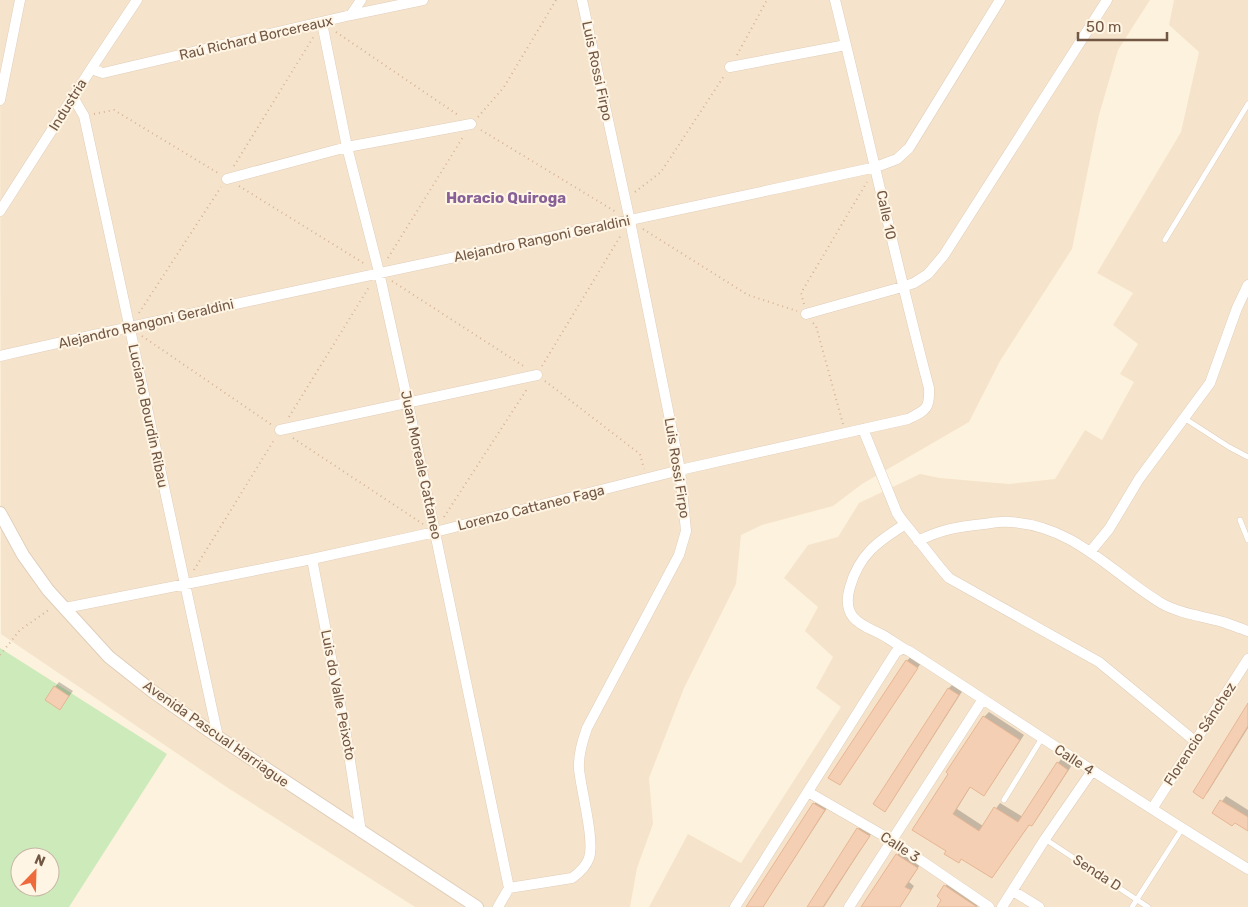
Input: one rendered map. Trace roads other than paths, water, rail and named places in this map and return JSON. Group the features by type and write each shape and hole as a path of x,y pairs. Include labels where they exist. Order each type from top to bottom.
{"street":[{"path":"0,100 20,0"},
{"name":"Industria","path":"0,211 137,0"},
{"path":"351,15 361,0"},
{"name":"Raú Richard Borcereaux","path":"91,69 102,73 423,0"},
{"name":"Luis Rossi Firpo","path":"509,888 572,878 580,872 589,858 590,843 579,769 580,748 587,728 679,555 686,531 680,470 626,200 582,0"},
{"name":"Calle 10","path":"835,0 876,167 902,287 929,388 929,403 924,411 908,419"},
{"name":"Alejandro Rangoni Geraldini","path":"0,356 379,272 876,167 897,159 909,148 1000,0"},
{"path":"806,314 902,287 928,274 944,255 1106,0"},
{"name":"Juan Moreale Cattaneo","path":"322,23 347,147 379,272 408,403 509,888"},
{"path":"730,67 846,45"},
{"name":"Luciano Bourdin Ribau","path":"73,97 84,116 218,737"},
{"path":"227,179 347,147 471,124"},
{"path":"1090,552 1109,529 1139,479 1210,383 1237,308 1248,285"},
{"path":"280,430 537,375"},
{"name":"Lorenzo Cattaneo Faga","path":"63,606 185,585 435,532 680,470 908,419"},
{"path":"863,429 904,525 949,578 1099,662 1196,742"},
{"name":"Avenida Pascual Harriague","path":"0,513 23,555 48,590 109,657 152,691 218,737 477,907"},
{"path":"918,541 953,527 1008,522 1037,526 1062,534 1163,604 1180,612 1223,622 1248,631"},
{"name":"Calle 4","path":"904,525 882,540 858,564 848,593 848,603 850,611 861,624 889,639 902,649 909,651 1182,829 1248,869"},
{"name":"Luis do Valle Peixoto","path":"312,559 346,735 361,832"},
{"path":"735,907 896,652 902,649"},
{"name":"Florencio Sánchez","path":"1152,809 1248,659"},
{"path":"849,907 983,699"},
{"path":"1002,907 1045,839 1092,771"},
{"name":"Calle 3","path":"808,792 891,840 989,907"},
{"path":"498,907 509,888"},
{"path":"1012,891 1039,907"}],"lane":[{"path":"1165,240 1248,104"},
{"path":"1183,418 1248,457"},
{"path":"1240,520 1248,540"},
{"path":"1004,800 1042,738"},
{"path":"1132,907 1182,829"},
{"name":"Senda D","path":"1045,839 1148,907"}],"district":[{"name":"Horacio Quiroga","path":"506,198"}]}
